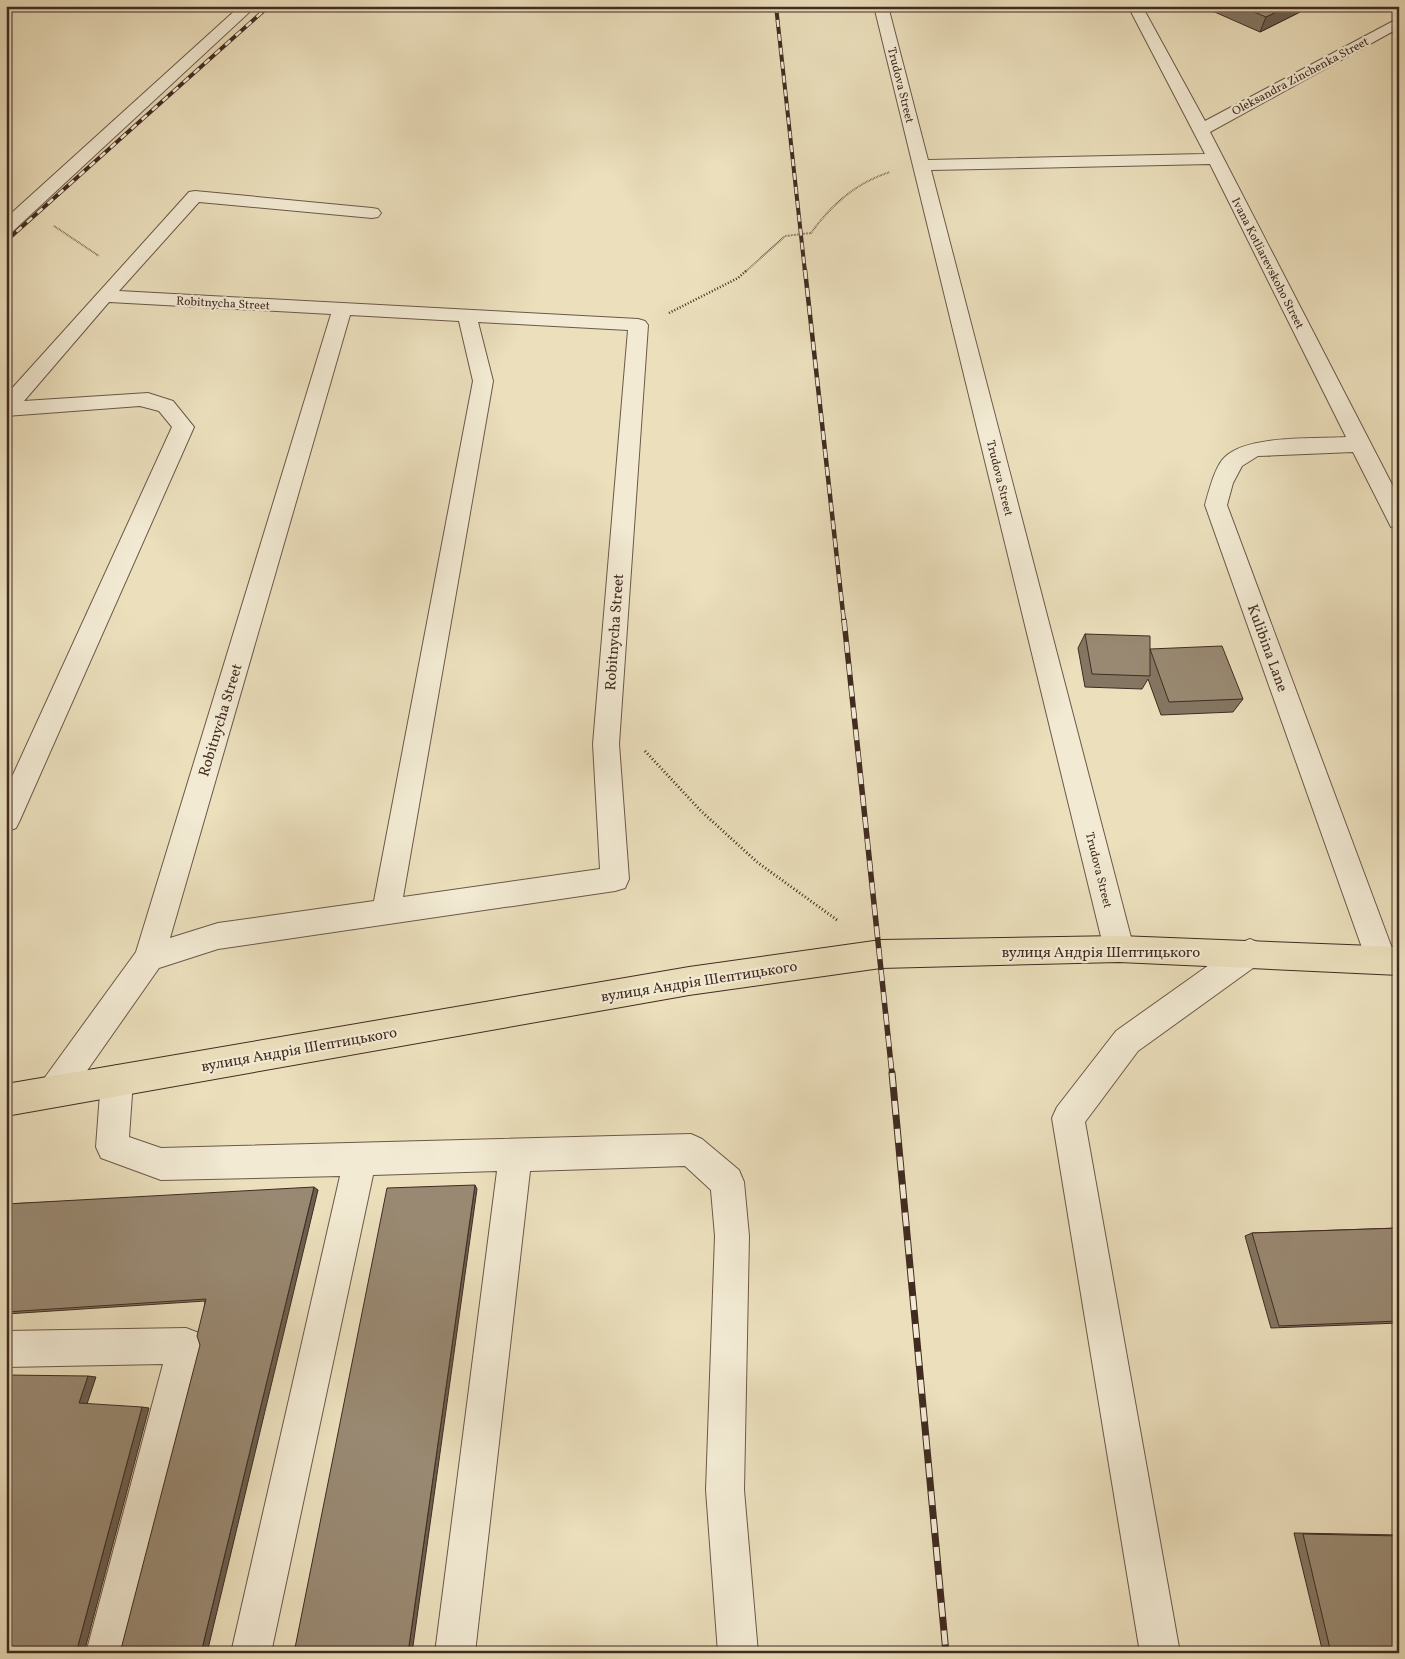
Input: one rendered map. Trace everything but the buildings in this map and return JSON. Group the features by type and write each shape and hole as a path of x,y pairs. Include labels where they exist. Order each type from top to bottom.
{"main road":[{"name":"вулиця Андрія Шептицького","path":"6,1100 689,981 881,954 1119,949 1390,960"}],"street":[{"path":"6,228 249,6"},
{"name":"Trudova Street","path":"880,6 1119,949"},
{"name":"Ivana Kotliarevskoho Street","path":"1135,6 1399,521"},
{"name":"Oleksandra Zinchenka Street","path":"1200,130 1399,22"},
{"path":"921,165 1215,159"},
{"path":"6,409 125,272 195,196 372,212"},
{"name":"Robitnycha Street","path":"104,296 638,326 606,744 615,879 218,936 149,958"},
{"name":"Robitnycha Street","path":"54,1091 149,958 342,309"},
{"path":"386,913 483,381 467,316"},
{"path":"6,409 140,399 160,401 174,412 183,428 6,820"},
{"name":"Kulibina Lane","path":"1360,444 1254,449 1233,461 1222,483 1216,505 1390,960"},
{"path":"1160,1653 1068,1118 1127,1041 1250,953"},
{"path":"116,1080 112,1147 161,1164 691,1150 727,1182 732,1236 725,1490 738,1653"},
{"path":"454,1653 516,1154"},
{"path":"252,1653 360,1159"},
{"path":"6,1349 186,1346 106,1653"}],"path":[{"path":"638,326 682,307 738,278 785,236 811,232 826,211 860,184 887,172 921,165"},
{"path":"24,212 48,222 125,272"},
{"path":"606,744 638,743 701,811 757,862 881,954"}],"railway":[{"path":"6,241 269,6"},
{"path":"776,6 805,272"},
{"path":"805,270 844,622"},
{"path":"844,620 892,1074"},
{"path":"892,1073 946,1653"}]}
